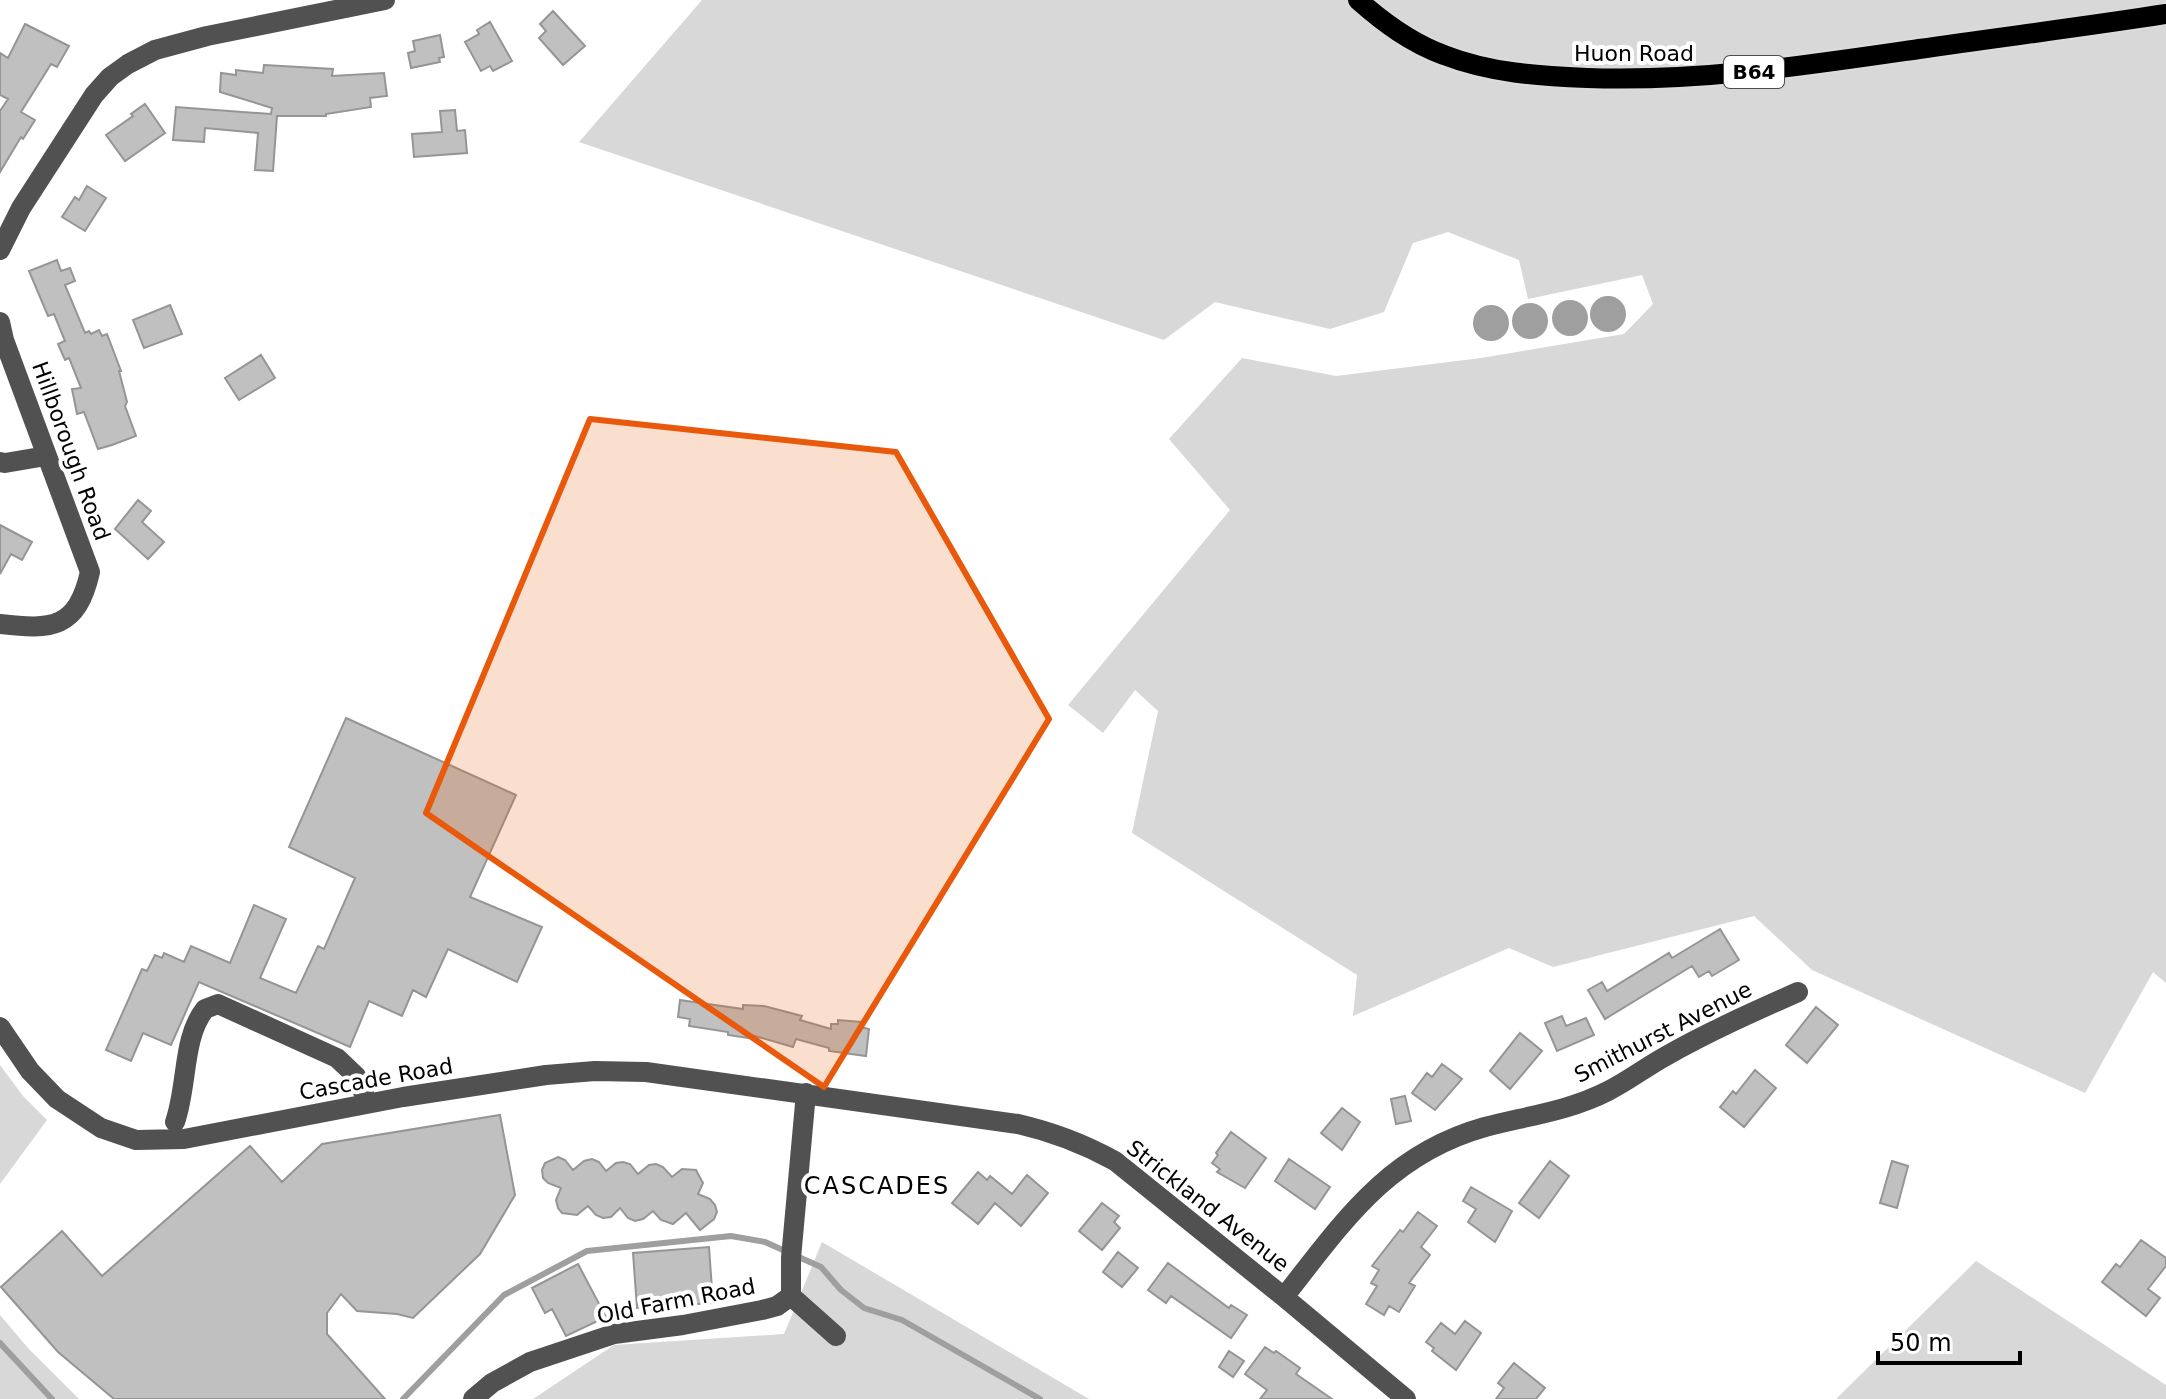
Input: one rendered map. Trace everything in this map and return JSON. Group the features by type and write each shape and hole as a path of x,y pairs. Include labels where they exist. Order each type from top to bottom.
{"main road":[{"name":"Huon Road","path":"1358,0 1408,38 1444,56 1470,64 1521,73 1623,79 1709,76 1793,67 2166,14"}],"street":[{"path":"0,250 21,208 94,95 110,77 128,64 155,50 207,36 385,0"},
{"name":"Hillborough Road","path":"0,322 90,572 85,594 77,608 62,621 30,628 0,624"},
{"path":"2,466 46,456"},
{"name":"Smithurst Avenue","path":"1284,1297 1367,1196 1383,1180 1424,1151 1484,1127 1546,1114 1595,1097 1691,1042 1798,992"},
{"path":"175,1122 185,1087 192,1032 205,1009 218,1004 337,1058 356,1076 368,1103"},
{"name":"Cascade Road","path":"0,1027 30,1071 57,1099 90,1123 124,1137 148,1141 184,1139 368,1103 546,1075 595,1071 646,1072 806,1093"},
{"path":"806,1093 791,1258 791,1296 836,1336"},
{"name":"Strickland Avenue","path":"806,1093 1018,1124 1047,1130 1085,1144 1115,1161 1146,1185 1406,1399"},
{"name":"Old Farm Road","path":"473,1399 492,1383 530,1362 614,1334 762,1310 777,1306 791,1296"}],"highlighted area":[{"path":"590,419 896,452 1049,719 824,1087 426,813"}],"shaded area":[{"path":"702,0 2166,0 2166,983 2153,972 2085,1093 1812,970 1754,916 1553,967 1509,948 1353,1016 1357,975 1132,833 1158,711 1135,690 1103,733 1068,705 1230,510 1169,439 1242,358 1336,376 1481,358 1624,334 1653,304 1642,275 1528,299 1519,260 1448,232 1413,243 1384,312 1330,329 1215,302 1164,340 579,142"},
{"path":"1608,296 1621,301 1626,314 1621,327 1608,332 1595,327 1590,314 1595,301"},
{"path":"1570,300 1583,305 1588,318 1583,331 1570,336 1557,331 1552,318 1557,305"},
{"path":"1530,303 1543,308 1548,321 1543,334 1530,339 1517,334 1512,321 1517,308"},
{"path":"1491,305 1504,310 1509,323 1504,336 1491,341 1478,336 1473,323 1478,310"},
{"path":"0,1065 23,1096 47,1120 0,1184"},
{"path":"822,1242 1089,1399 533,1399 614,1345 784,1334"},
{"path":"1976,1261 2166,1385 2166,1399 1836,1399"},
{"path":"0,1315 28,1348 79,1399 0,1399"}],"building":[{"path":"553,11 585,46 563,65 539,38 546,31 540,24"},
{"path":"490,22 512,61 493,71 490,66 481,71 465,42 479,34 477,30"},
{"path":"25,24 69,46 57,67 51,64 21,112 35,120 0,172 0,111 8,99 0,95 0,53 8,58"},
{"path":"440,35 444,57 439,58 440,62 411,68 408,53 415,51 413,41"},
{"path":"264,65 333,69 332,76 384,73 387,96 370,98 371,107 326,116 277,116 273,171 255,170 258,133 205,128 204,142 173,140 176,107 271,114 272,108 220,92 221,73 236,75 236,70 263,73"},
{"path":"145,104 165,133 125,161 106,135"},
{"path":"455,110 457,131 465,130 467,153 414,157 412,134 442,132 440,111"},
{"path":"87,186 106,198 85,231 62,217 75,197 79,200"},
{"path":"57,260 61,271 70,268 75,281 65,285 85,333 99,330 102,336 107,334 121,371 127,402 125,406 136,436 98,449 84,412 77,414 72,389 81,388 69,358 65,360 58,344 65,341 54,314 48,316 29,271"},
{"path":"170,305 182,334 144,348 133,320"},
{"path":"261,355 275,378 239,400 225,378"},
{"path":"138,500 151,511 142,522 164,542 148,559 115,529"},
{"path":"0,525 32,542 22,560 11,554 0,574"},
{"path":"346,718 516,795 470,897 542,927 517,982 448,949 426,997 413,990 402,1016 369,1001 350,1047 199,982 171,1045 143,1033 131,1061 106,1050 142,969 147,971 155,955 162,958 164,953 184,962 191,946 230,963 254,905 286,919 260,978 296,993 318,946 324,949 355,878 289,847"},
{"path":"1720,929 1739,960 1712,976 1709,971 1699,977 1692,966 1605,1019 1588,990 1602,982 1607,991 1669,953 1672,958"},
{"path":"680,1000 743,1009 743,1005 764,1006 802,1016 800,1020 831,1029 831,1024 838,1024 838,1020 861,1022 860,1027 869,1029 866,1056 829,1051 829,1048 796,1039 793,1047 755,1036 754,1039 689,1026 690,1019 678,1017"},
{"path":"1816,1007 1838,1025 1807,1063 1786,1045"},
{"path":"1562,1016 1566,1026 1586,1018 1594,1035 1557,1051 1545,1023"},
{"path":"1520,1033 1542,1051 1510,1089 1490,1071"},
{"path":"1442,1064 1462,1079 1435,1110 1412,1093 1427,1073 1432,1077"},
{"path":"1755,1070 1776,1088 1744,1127 1720,1107 1733,1091 1736,1094"},
{"path":"1405,1096 1411,1121 1396,1124 1391,1099"},
{"path":"1342,1108 1360,1122 1342,1150 1321,1133"},
{"path":"500,1115 515,1195 480,1254 413,1318 357,1311 341,1294 327,1313 327,1334 385,1399 114,1399 58,1352 1,1287 62,1231 102,1276 250,1146 282,1182 322,1144"},
{"path":"1231,1132 1266,1158 1245,1188 1217,1172 1220,1169 1212,1163"},
{"path":"558,1157 573,1170 592,1159 606,1171 623,1162 630,1164 638,1174 649,1165 656,1164 672,1177 682,1169 696,1170 703,1183 698,1194 710,1199 717,1212 714,1219 700,1230 686,1213 673,1224 661,1220 653,1211 635,1221 620,1208 611,1217 603,1218 588,1206 577,1215 562,1213 556,1200 561,1188 548,1183 543,1178 542,1170 545,1163"},
{"path":"1289,1159 1330,1187 1315,1209 1275,1181"},
{"path":"1550,1161 1569,1176 1539,1218 1519,1203"},
{"path":"1892,1161 1908,1166 1897,1208 1880,1203"},
{"path":"978,1172 987,1180 990,1176 1012,1194 1027,1175 1048,1193 1021,1226 995,1203 978,1224 952,1203"},
{"path":"1471,1187 1512,1211 1495,1242 1468,1222 1476,1209 1463,1201"},
{"path":"1102,1203 1119,1216 1114,1222 1120,1228 1102,1250 1079,1231"},
{"path":"1418,1212 1437,1226 1421,1247 1430,1255 1409,1283 1415,1286 1399,1312 1389,1306 1384,1315 1366,1304 1377,1286 1371,1283 1379,1270 1372,1266"},
{"path":"2141,1240 2166,1258 2166,1266 2148,1289 2160,1298 2146,1316 2102,1282 2116,1264 2120,1267"},
{"path":"709,1247 713,1303 637,1308 633,1253"},
{"path":"1118,1252 1138,1268 1122,1287 1103,1272"},
{"path":"1168,1263 1229,1308 1231,1305 1247,1315 1231,1338 1171,1296 1166,1303 1148,1290"},
{"path":"578,1264 606,1317 566,1336 552,1309 545,1313 532,1288"},
{"path":"1465,1321 1481,1333 1456,1370 1432,1351 1434,1348 1426,1342 1441,1323 1455,1334"},
{"path":"1265,1347 1300,1368 1296,1374 1332,1399 1260,1399 1267,1390 1245,1374"},
{"path":"1229,1351 1244,1361 1233,1377 1219,1367"},
{"path":"1514,1363 1545,1388 1536,1399 1496,1399 1504,1388 1498,1383"}],"waterway":[{"path":"403,1399 504,1295 587,1251 731,1236 765,1242 821,1267 841,1290 864,1308 902,1320 1040,1399"},
{"path":"0,1343 52,1399"}],"district":[{"name":"CASCADES","path":"877,1186"}]}
